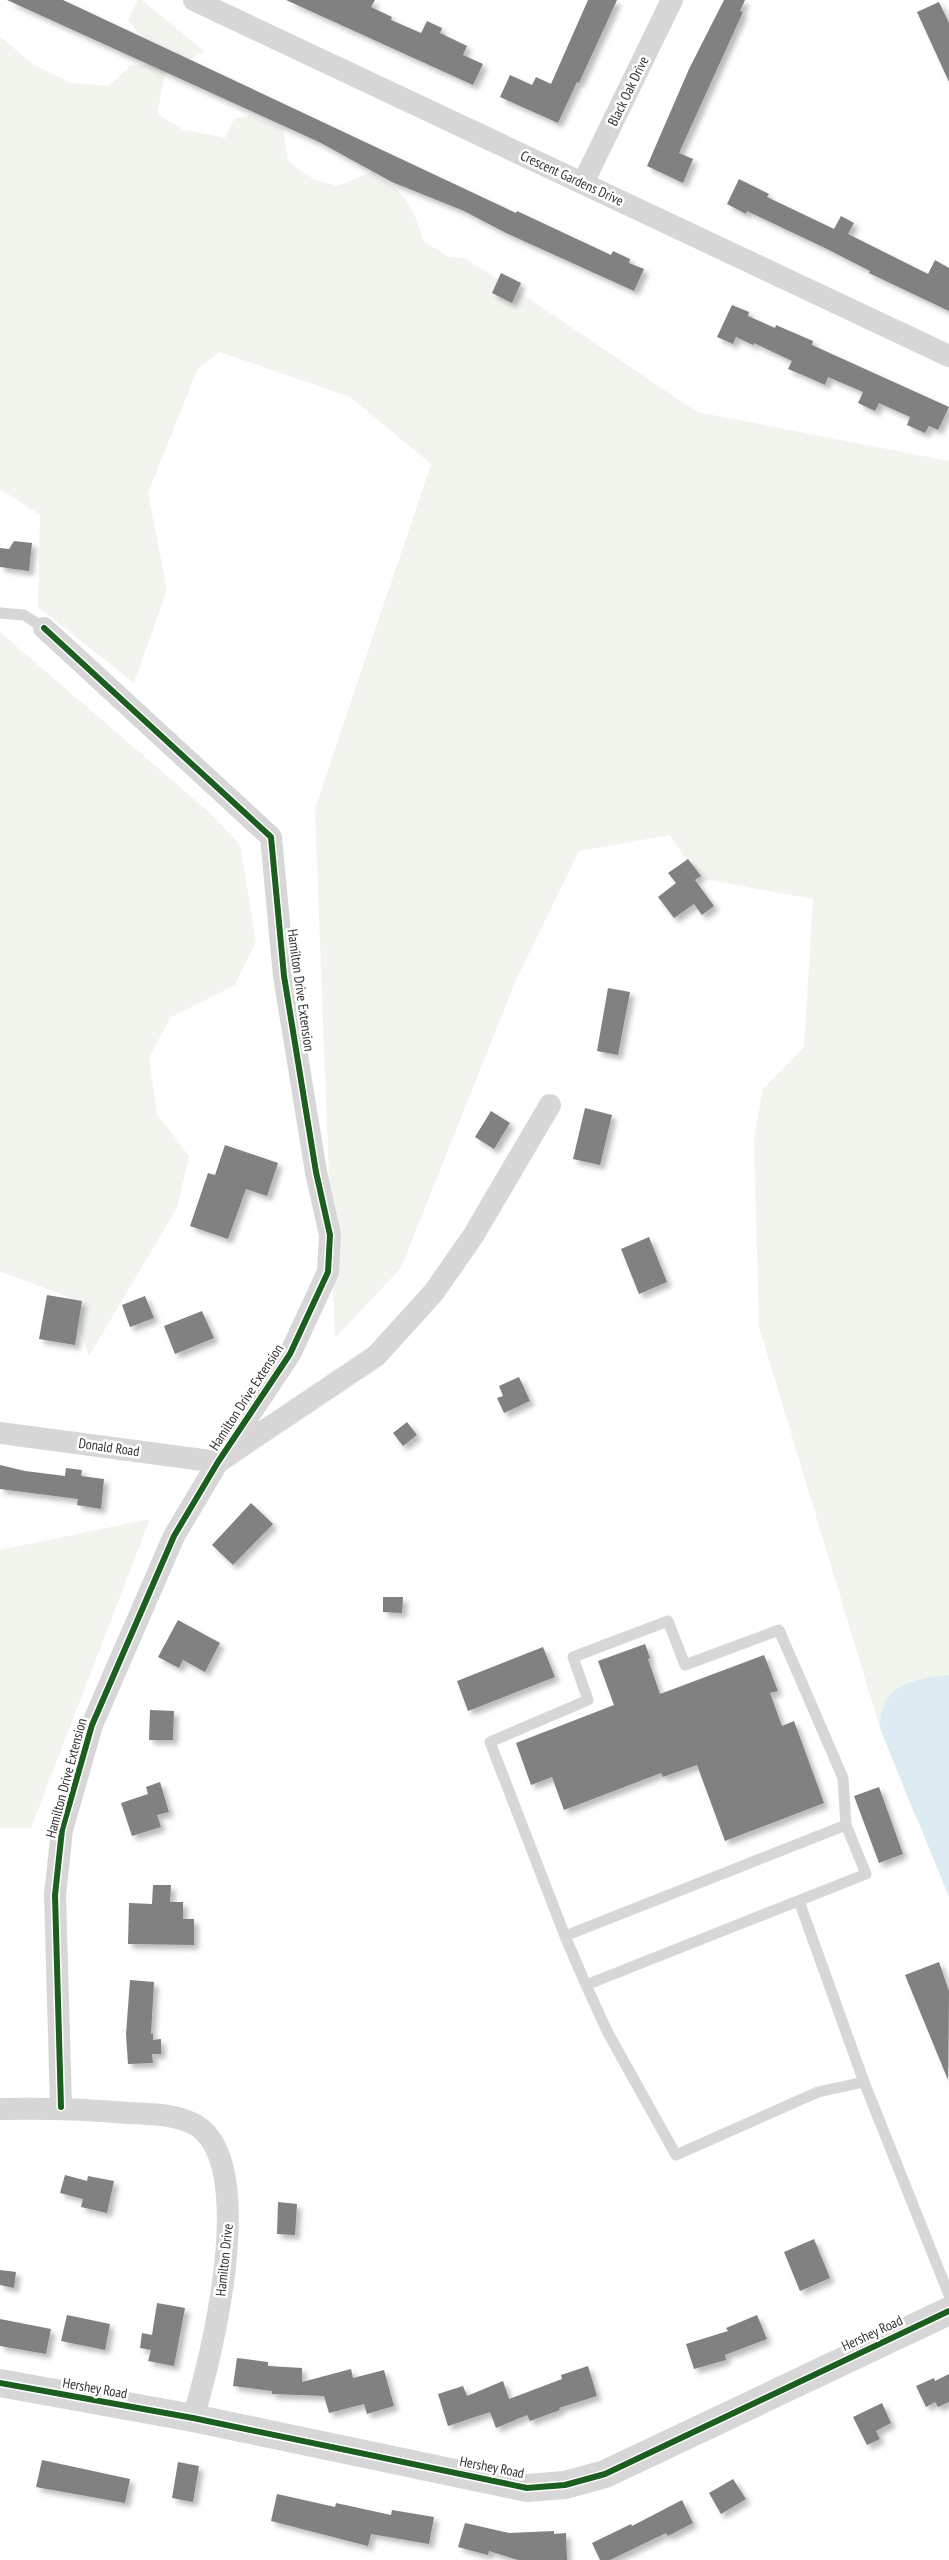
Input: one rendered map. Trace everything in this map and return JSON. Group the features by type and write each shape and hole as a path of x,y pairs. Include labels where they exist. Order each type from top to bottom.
{"street":[{"name":"Crescent Gardens Drive","path":"194,0 949,356"},
{"name":"Black Oak Drive","path":"583,183 672,0"},
{"name":"Hamilton Drive Extension","path":"44,628 271,837 284,976 316,1172 330,1235 328,1272 290,1354 218,1462 174,1536 92,1725 62,1830 55,1895 61,2107"},
{"name":"Hamilton Drive Extension","path":"218,1462 376,1356 434,1292 473,1236 550,1104"},
{"name":"Donald Road","path":"0,1433 218,1462"},
{"name":"Hamilton Drive","path":"0,2109 61,2107 171,2116 193,2124 210,2136 224,2179 230,2226 212,2351 193,2418"},
{"name":"Hershey Road","path":"0,2383 193,2418 527,2488 565,2485 605,2474 949,2311"}],"lane":[{"path":"0,613 24,615 44,628"},
{"path":"586,1985 866,1874 846,1825 843,1778 779,1630 685,1665 668,1621 573,1657 588,1700 490,1742 565,1936 586,1985 608,2033 676,2155 818,2092 864,2082"},
{"path":"565,1936 846,1825"},
{"path":"799,1901 864,2082 949,2295"}],"shaded area":[{"path":"138,0 142,0 205,52 166,70 157,114 184,130 225,138 234,119 249,115 283,129 288,161 315,180 338,186 372,172 392,186 406,200 423,241 449,257 464,258 528,298 697,412 949,461 949,1889 912,1809 880,1728 759,1327 754,1138 763,1089 804,1047 813,899 698,878 670,835 579,851 515,982 401,1268 335,1338 315,809 431,464 350,397 220,352 198,368 148,493 167,590 134,683 38,607 40,515 0,489 0,36 32,64 71,83 109,86 131,65 151,65 149,47 128,20"},
{"path":"0,632 210,813 240,845 256,942 235,985 171,1017 149,1057 157,1114 189,1156 177,1208 89,1356 68,1297 0,1271"},
{"path":"150,1519 31,1828 0,1828 0,1550"},
{"path":"949,1675 949,1897 880,1728 886,1701 893,1692 901,1686 912,1682"}],"building":[{"path":"7,0 63,0 516,213 517,211 611,255 613,251 630,259 629,263 644,269 634,291 506,233 464,211 392,182 319,142"},
{"path":"286,0 375,0 371,7 392,17 391,20 421,33 427,21 442,28 440,33 467,46 463,55 483,64 473,85"},
{"path":"588,0 617,0 579,83 577,82 558,123 500,97 510,75 532,85 536,77 551,84"},
{"path":"724,0 745,0 740,11 743,12 679,153 693,159 683,183 647,166 689,69"},
{"path":"939,2 949,23 949,82 917,12"},
{"path":"739,179 769,194 767,197 834,229 841,216 854,223 848,234 928,274 935,260 949,268 949,311 869,273 870,271 825,248 747,211 746,214 727,204"},
{"path":"501,273 521,283 512,303 492,293"},
{"path":"732,305 749,312 748,316 775,328 776,325 813,341 812,345 949,407 938,430 929,426 925,433 907,425 910,417 879,403 875,411 858,403 863,392 828,377 825,385 788,369 792,361 754,343 753,345 736,337 733,344 717,337"},
{"path":"14,541 32,543 29,571 0,567 0,548 9,549"},
{"path":"688,859 701,876 695,880 714,906 702,915 694,904 674,918 658,897 676,883 668,873"},
{"path":"608,988 630,992 618,1055 597,1051"},
{"path":"585,1108 612,1115 600,1165 573,1159"},
{"path":"491,1111 510,1123 494,1149 475,1137"},
{"path":"225,1145 278,1163 267,1196 246,1189 228,1239 190,1226 208,1173 215,1175"},
{"path":"649,1237 667,1282 639,1294 621,1249"},
{"path":"47,1295 82,1301 75,1345 39,1339"},
{"path":"145,1296 154,1318 130,1327 122,1305"},
{"path":"202,1311 214,1338 175,1354 164,1326"},
{"path":"519,1377 530,1401 504,1413 497,1398 503,1396 499,1386"},
{"path":"407,1422 417,1435 403,1446 393,1433"},
{"path":"0,1465 25,1471 65,1476 66,1468 82,1470 81,1476 104,1479 101,1509 77,1505 78,1499 0,1489"},
{"path":"251,1503 273,1524 233,1565 212,1545"},
{"path":"383,1597 403,1597 402,1613 383,1612"},
{"path":"178,1620 220,1643 205,1672 183,1660 179,1668 158,1657"},
{"path":"645,1644 660,1694 764,1655 778,1691 770,1693 782,1726 794,1721 824,1803 725,1841 697,1765 663,1777 661,1773 564,1810 552,1777 531,1785 516,1743 614,1705 598,1661"},
{"path":"543,1647 555,1677 468,1711 457,1681"},
{"path":"150,1710 174,1711 173,1740 149,1740"},
{"path":"160,1782 169,1812 157,1815 161,1827 132,1836 121,1803 148,1794 146,1787"},
{"path":"879,1787 903,1854 879,1863 854,1796"},
{"path":"153,1885 171,1885 170,1902 183,1902 183,1919 194,1919 194,1945 128,1944 129,1903 152,1904"},
{"path":"939,1962 949,1991 948,2080 905,1975"},
{"path":"130,1980 154,1982 151,2034 153,2033 153,2040 161,2039 161,2054 152,2054 153,2063 128,2064 126,2034"},
{"path":"65,2175 87,2181 88,2176 114,2181 107,2213 81,2207 83,2199 60,2193"},
{"path":"278,2202 297,2204 295,2235 277,2234"},
{"path":"814,2239 830,2278 800,2291 784,2252"},
{"path":"0,2270 16,2272 14,2288 0,2285"},
{"path":"157,2303 185,2308 174,2366 148,2361 151,2350 140,2348 142,2333 152,2335"},
{"path":"67,2315 110,2324 105,2350 61,2341"},
{"path":"757,2315 767,2339 725,2355 726,2360 694,2369 686,2344 728,2331 726,2328"},
{"path":"0,2319 51,2329 46,2354 0,2346"},
{"path":"237,2358 268,2362 268,2366 302,2368 302,2382 351,2369 353,2378 384,2370 394,2406 367,2414 364,2404 329,2413 324,2396 272,2394 272,2391 233,2386"},
{"path":"588,2366 597,2396 559,2408 560,2410 530,2421 527,2415 496,2428 490,2412 448,2426 438,2394 463,2386 467,2396 503,2381 509,2399 562,2379 561,2375"},
{"path":"949,2374 949,2402 938,2407 935,2402 926,2407 916,2386 934,2378 935,2381"},
{"path":"882,2403 891,2423 876,2431 880,2439 867,2445 853,2417"},
{"path":"42,2460 130,2479 125,2503 36,2487"},
{"path":"178,2462 199,2466 193,2502 172,2498"},
{"path":"733,2479 746,2499 721,2514 709,2493"},
{"path":"277,2494 335,2507 336,2503 391,2515 392,2510 434,2517 429,2544 371,2534 368,2546 271,2521"},
{"path":"682,2500 693,2523 668,2536 666,2533 610,2560 600,2560 592,2543 631,2524 632,2526"},
{"path":"465,2523 509,2533 554,2531 554,2534 566,2533 567,2560 518,2560 489,2551 488,2555 458,2547"}],"cycle path":[{"path":"44,628 271,837 284,976 316,1172 330,1235 328,1272 290,1354 218,1462 174,1536 92,1725 62,1830 55,1895 61,2107"},
{"path":"0,2383 193,2418 527,2488 565,2485 605,2474 949,2311"}]}
